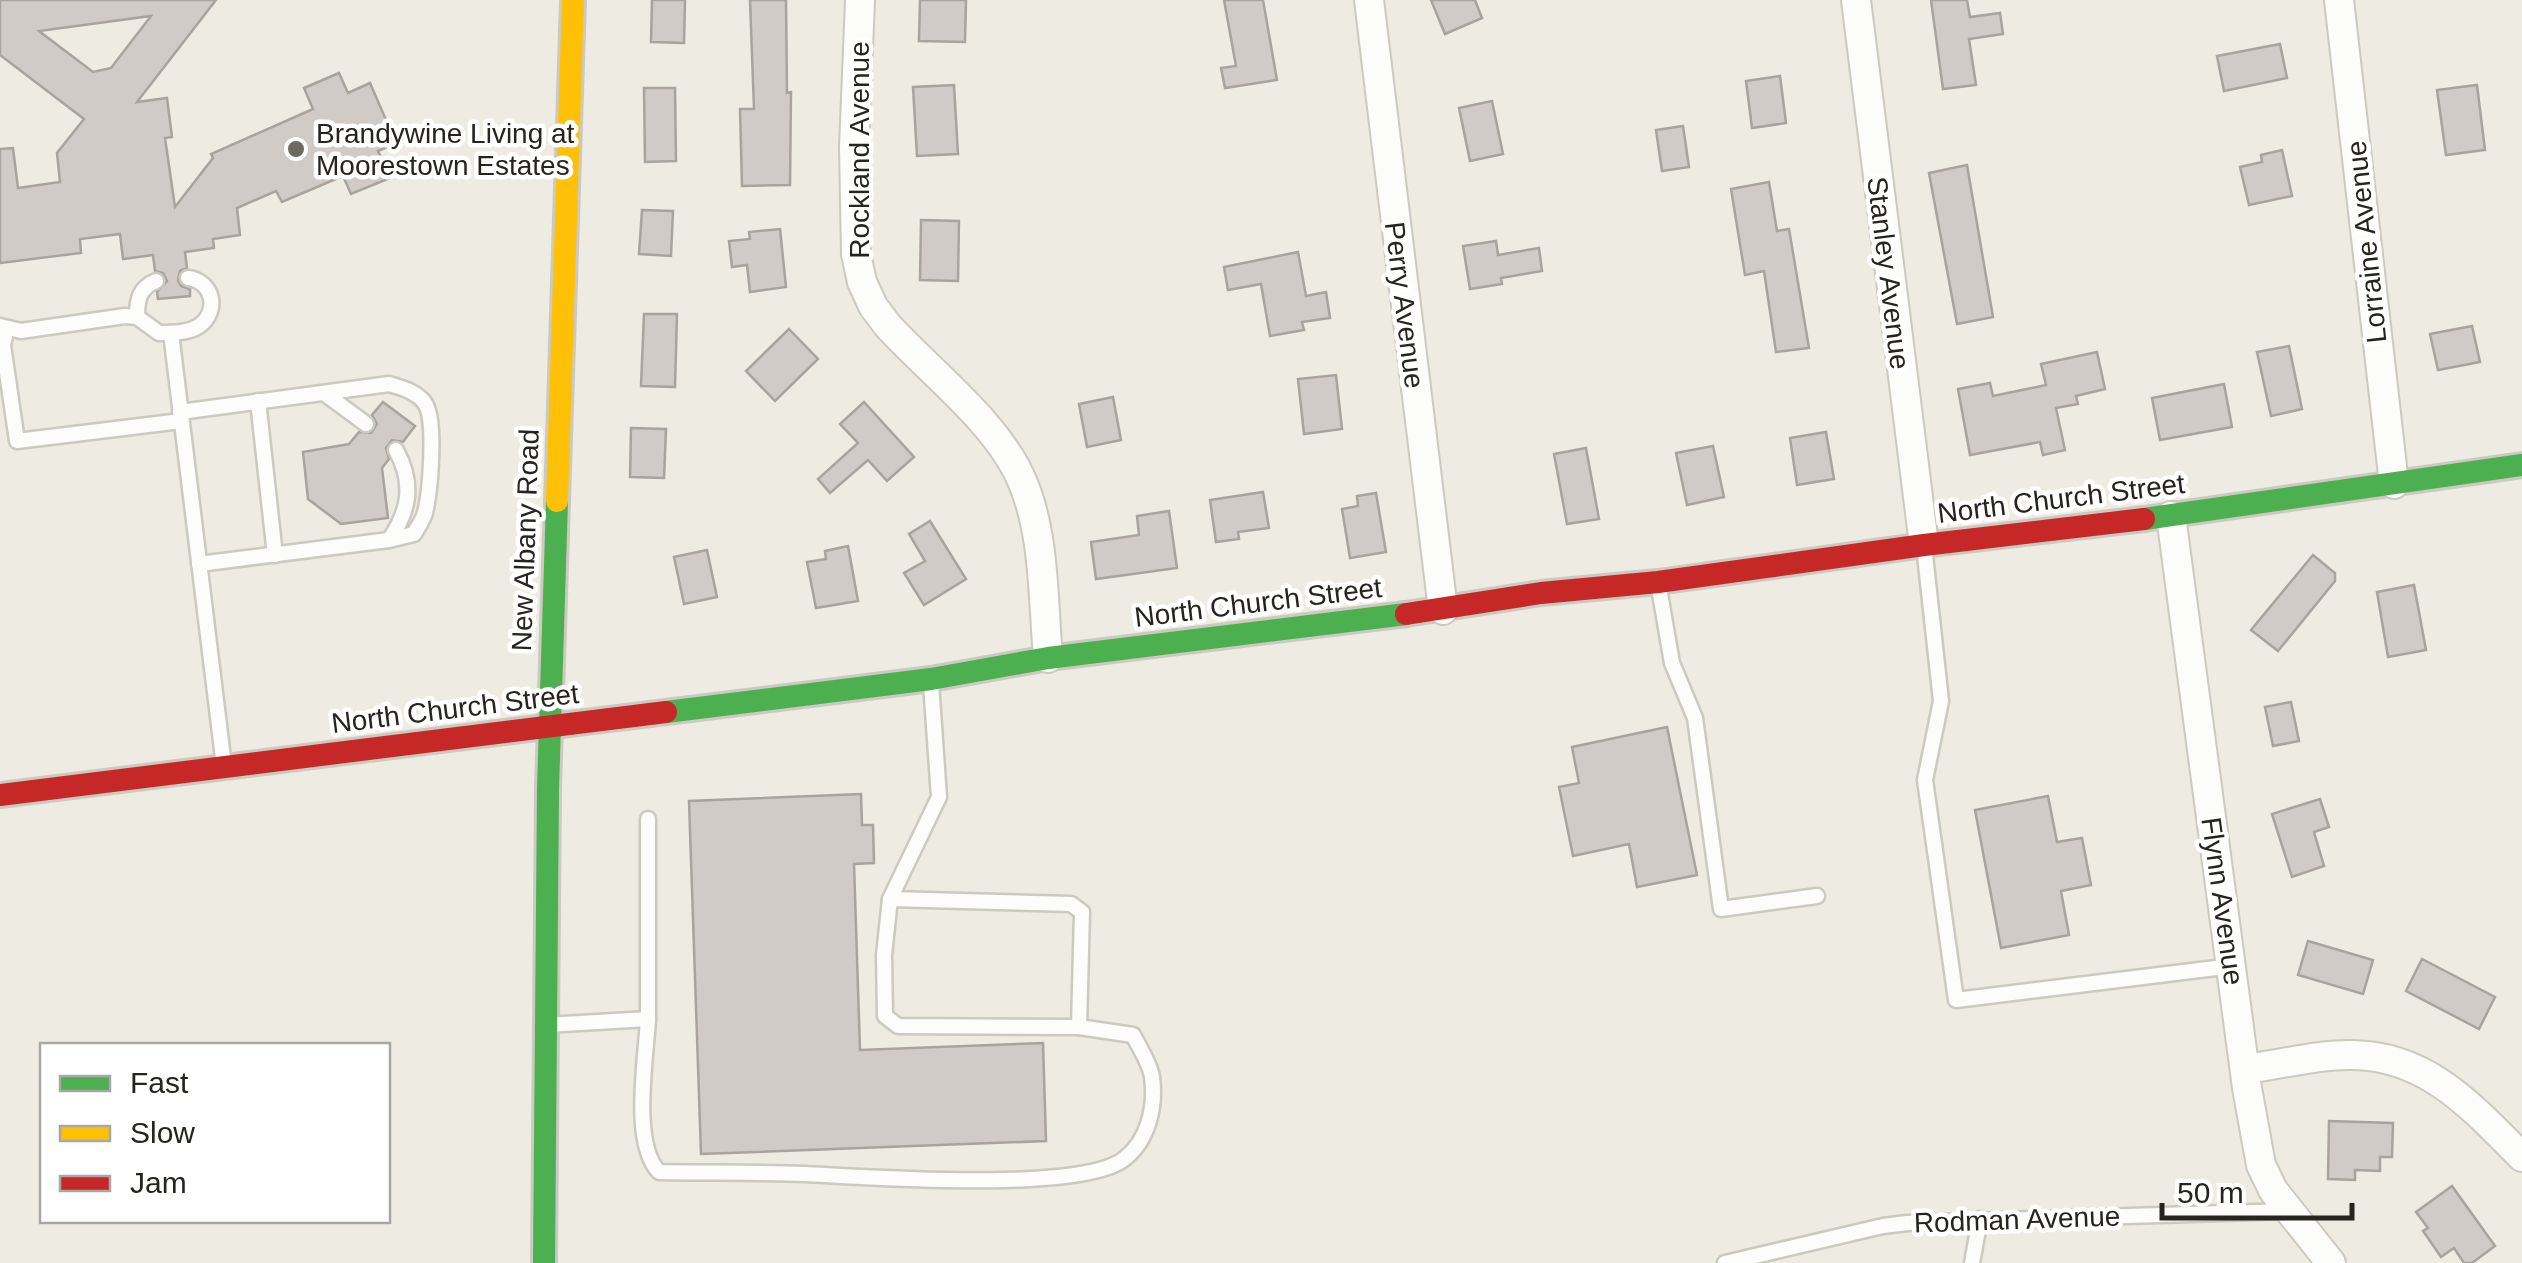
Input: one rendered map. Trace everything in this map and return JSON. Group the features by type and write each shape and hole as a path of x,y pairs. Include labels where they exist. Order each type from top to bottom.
{"main road":[{"name":"New Albany Road","path":"544,1263 549,727 573,0"},
{"name":"North Church Street","path":"0,795 931,679 1048,658 2171,516 2522,465"}],"street":[{"name":"Rockland Avenue","path":"860,0 854,219 862,282 888,326 993,435 1022,480 1038,555 1048,658"},
{"name":"Perry Avenue","path":"1369,0 1443,610"},
{"name":"Stanley Avenue","path":"1856,0 1924,545"},
{"name":"Lorraine Avenue","path":"2339,0 2394,484"},
{"name":"Flynn Avenue","path":"2171,516 2244,1069 2262,1165 2288,1210 2331,1263"},
{"path":"2244,1069 2350,1055 2412,1066 2445,1084 2522,1157"}],"lane":[{"path":"188,278 199,279 207,286 210,312 202,324 171,333 159,333 137,317 125,316 21,331 3,327 2,345 17,441 388,384 412,392 426,404 430,418 424,518 414,534 199,564"},
{"path":"137,317 139,297 144,288 156,281"},
{"path":"171,333 224,766"},
{"path":"324,393 366,424"},
{"path":"258,402 275,555"},
{"path":"389,540 404,518 408,484 396,450"},
{"path":"1924,545 1941,700 1925,780 1956,1000 2232,966"},
{"path":"1658,582 1672,663 1695,718 1721,908 1817,896"},
{"path":"648,820 648,1019 643,1127 651,1164 660,1172 1056,1178 1122,1162 1145,1140 1152,1074 1133,1035 1079,1027 898,1026 885,1016 884,955 890,899 939,797 931,679"},
{"path":"890,899 1071,904 1082,912 1079,1027"},
{"path":"546,1025 648,1019"},
{"name":"Rodman Avenue","path":"1725,1263 1907,1223 2288,1210"},
{"path":"1972,1263 1980,1219"}],"building":[{"name":"Brandywine Living at Moorestown Estates","path":"0,0 216,0 137,102 167,98 172,137 165,138 175,207 213,158 211,154 313,109 304,88 339,73 348,93 370,83 396,143 378,151 390,178 351,194 343,176 282,202 276,191 237,208 240,235 213,239 214,248 185,252 187,268 180,271 178,280 190,289 190,296 158,299 157,292 167,281 163,273 155,271 153,255 123,259 120,234 80,239 81,253 0,263 0,149 13,148 18,188 60,182 57,153 84,119 0,55","holes":["151,16 111,68 93,72 39,31"]},
{"path":"652,0 685,0 684,43 651,42"},
{"path":"750,0 786,0 787,93 791,92 790,185 742,186 740,109 754,109"},
{"path":"920,0 966,0 965,42 919,41"},
{"path":"1224,0 1263,0 1277,80 1225,88 1221,68 1236,66"},
{"path":"1431,0 1475,0 1482,18 1445,34"},
{"path":"1931,0 1967,0 1970,17 2000,13 2003,34 1969,39 1976,85 1943,89"},
{"path":"2280,44 2287,78 2224,91 2217,56"},
{"path":"1780,76 1786,123 1752,128 1746,81"},
{"path":"954,85 958,154 917,156 913,87"},
{"path":"2477,85 2485,150 2446,155 2437,90"},
{"path":"644,88 675,88 676,161 645,162"},
{"path":"1492,101 1503,154 1470,161 1459,108"},
{"path":"1683,126 1689,167 1662,171 1656,130"},
{"path":"2282,150 2292,196 2249,205 2240,167 2262,162 2261,155"},
{"path":"1967,165 1993,317 1957,324 1929,173"},
{"path":"1769,182 1777,231 1789,229 1809,348 1776,352 1764,271 1745,275 1731,189"},
{"path":"642,210 673,211 671,256 639,254"},
{"path":"921,220 959,221 958,281 920,280"},
{"path":"780,229 786,287 750,292 747,265 732,267 729,241 750,239 749,232"},
{"path":"1496,241 1498,255 1539,248 1542,271 1501,278 1502,284 1470,289 1463,246"},
{"path":"1298,252 1306,296 1326,292 1330,318 1302,322 1304,330 1270,336 1261,284 1228,290 1224,267"},
{"path":"644,314 677,314 675,387 641,386"},
{"path":"2472,326 2480,362 2438,370 2430,334"},
{"path":"789,329 818,359 775,401 746,371"},
{"path":"2289,346 2302,409 2271,416 2257,352"},
{"path":"2097,352 2105,389 2076,396 2078,404 2056,408 2065,450 2043,455 2040,442 1970,455 1958,389 1990,383 1993,396 2046,385 2041,364"},
{"path":"1336,375 1342,429 1304,434 1298,379"},
{"path":"2224,384 2232,427 2160,440 2152,398"},
{"path":"1113,397 1121,440 1087,447 1079,404"},
{"path":"383,402 415,426 403,442 392,440 386,448 389,459 382,468 388,518 341,524 308,499 303,452 349,444 359,432 371,433 377,424 372,415"},
{"path":"864,402 914,457 887,481 868,460 830,493 818,479 858,443 840,424"},
{"path":"631,428 666,429 664,478 630,477"},
{"path":"1826,432 1834,479 1797,485 1790,438"},
{"path":"1713,446 1724,497 1687,505 1676,453"},
{"path":"1586,448 1599,519 1567,524 1554,454"},
{"path":"1263,492 1269,528 1238,532 1239,539 1216,542 1210,500"},
{"path":"1376,493 1386,552 1350,558 1342,509 1358,506 1357,496"},
{"path":"1169,511 1177,568 1096,579 1091,542 1139,535 1137,516"},
{"path":"930,521 966,579 924,605 904,573 925,561 909,534"},
{"path":"848,546 858,601 816,608 807,562 826,559 825,551"},
{"path":"707,550 717,597 684,604 674,557"},
{"path":"2313,555 2335,573 2335,581 2278,651 2251,630"},
{"path":"2414,585 2426,650 2388,657 2377,592"},
{"path":"2291,702 2299,741 2273,746 2265,707"},
{"path":"1667,727 1697,875 1637,887 1629,844 1573,856 1559,787 1579,783 1572,747"},
{"path":"861,794 862,825 873,825 874,863 854,864 860,1050 1043,1043 1046,1141 701,1154 689,801"},
{"path":"2048,796 2057,842 2082,838 2091,885 2061,891 2069,935 2001,948 1975,810"},
{"path":"2320,799 2329,827 2314,832 2324,866 2292,877 2272,814"},
{"path":"2308,941 2373,960 2363,994 2298,975"},
{"path":"2422,959 2495,997 2479,1029 2406,991"},
{"path":"2329,1121 2393,1123 2392,1157 2380,1157 2380,1171 2355,1170 2355,1180 2328,1179"},
{"path":"2452,1186 2495,1246 2472,1263 2464,1263 2454,1248 2441,1257 2423,1231 2428,1228 2416,1212"}],"traffic: fast":[{"path":"2144,519 2522,465"},
{"path":"544,1263 548,789 557,501"},
{"path":"666,712 931,679 1048,658 1406,614"}],"traffic: slow":[{"path":"557,501 573,0"}],"traffic: jam":[{"path":"1406,614 1541,593 1658,582 2144,519"},
{"path":"0,795 666,712"}],"place":[{"name":"Brandywine Living at Moorestown Estates","path":"296,149"}]}
